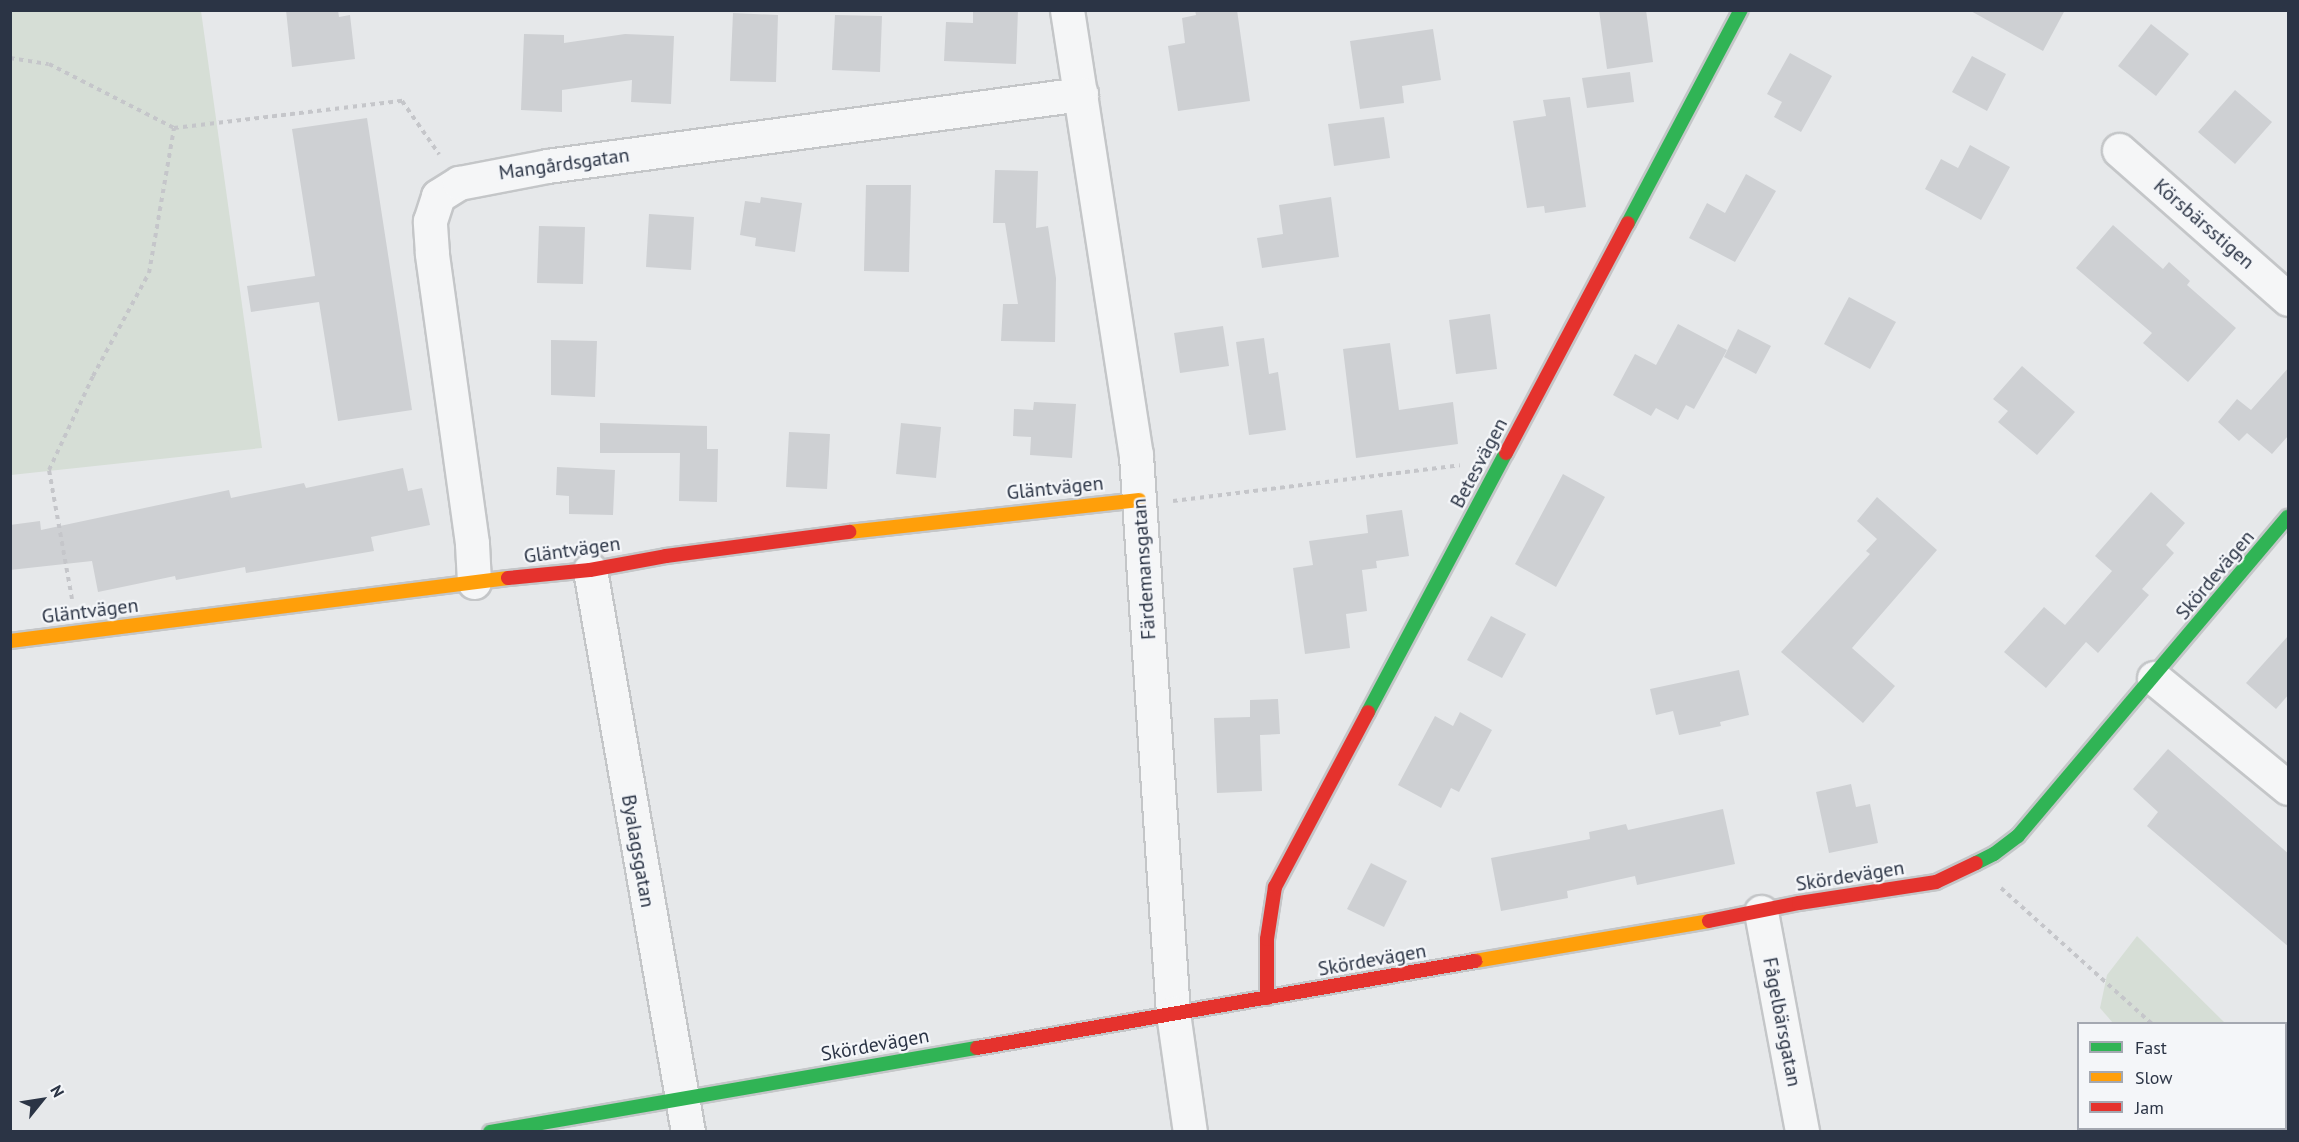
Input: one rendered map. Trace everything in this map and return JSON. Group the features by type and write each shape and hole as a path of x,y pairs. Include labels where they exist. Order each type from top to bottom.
{"street":[{"name":"Färdemansgatan","path":"1067,10 1136,455 1173,1013 1190,1131"},
{"name":"Betesvägen","path":"1267,998 1267,939 1275,888 1495,477 1611,251 1741,10"},
{"name":"Mangårdsgatan","path":"474,582 472,543 432,253 430,221 438,196 459,183 547,166 1081,94"},
{"name":"Körsbärsstigen","path":"2119,150 2289,299"},
{"name":"Gläntvägen","path":"10,641 474,582 590,570 689,553 930,522 1139,500"},
{"name":"Skördevägen","path":"490,1131 1761,912 1799,903 1936,882 1994,854 2018,836 2289,517"},
{"name":"Byalagsgatan","path":"590,570 688,1131"},
{"path":"2154,678 2289,788"},
{"name":"Fågelbärsgatan","path":"1761,912 1802,1131"}],"path":[{"path":"10,57 49,64 174,128 402,101 459,183"},
{"path":"78,633 49,470 93,376 149,273 174,128"},
{"path":"1139,500 1167,502 1469,464 1495,477"},
{"path":"1974,864 2151,1022"}],"shaded area":[{"path":"10,11 201,11 262,448 11,475"},
{"path":"2137,936 2224,1022 2112,1022 2100,1008 2107,975"}],"building":[{"path":"286,10 338,10 339,17 350,15 355,59 292,67"},
{"path":"973,10 1018,10 1016,64 944,61 946,22 973,23"},
{"path":"1195,10 1237,10 1250,101 1178,111 1168,46 1185,43 1182,18 1196,15"},
{"path":"1599,10 1646,10 1653,62 1607,69"},
{"path":"1969,10 2065,10 2043,51"},
{"path":"733,13 778,15 776,82 730,81"},
{"path":"835,15 882,16 880,72 832,70"},
{"path":"2151,24 2189,54 2156,96 2118,66"},
{"path":"1433,29 1441,80 1402,86 1404,103 1360,109 1350,41"},
{"path":"524,34 564,35 564,43 625,34 674,36 671,104 631,102 632,80 562,90 562,112 521,110"},
{"path":"1790,53 1832,76 1801,132 1774,117 1782,102 1767,94"},
{"path":"1972,56 2006,74 1987,111 1952,92"},
{"path":"1630,72 1634,102 1587,108 1582,78"},
{"path":"2235,90 2272,122 2235,164 2198,132"},
{"path":"1570,97 1586,207 1545,213 1544,206 1527,208 1513,121 1546,116 1543,100"},
{"path":"1384,117 1390,158 1334,166 1328,124"},
{"path":"367,118 412,410 338,421 319,302 251,312 247,286 315,276 292,129"},
{"path":"1970,145 2010,167 1981,220 1925,189 1941,159 1958,168"},
{"path":"995,170 1038,171 1036,228 1048,226 1056,278 1055,342 1001,341 1003,304 1018,304 1005,223 993,223"},
{"path":"1746,174 1776,191 1735,262 1689,238 1707,203 1725,213"},
{"path":"866,185 911,185 909,272 864,271"},
{"path":"761,197 802,203 795,252 755,246 756,238 740,235 745,201 760,203"},
{"path":"1331,197 1339,257 1262,268 1257,238 1283,234 1279,205"},
{"path":"649,214 694,217 691,270 646,267"},
{"path":"2113,225 2163,269 2169,262 2190,281 2187,285 2236,328 2188,382 2143,343 2152,333 2076,268"},
{"path":"539,226 585,227 583,284 537,283"},
{"path":"1849,297 1896,322 1870,369 1824,344"},
{"path":"1490,314 1497,369 1456,374 1449,320"},
{"path":"1678,324 1727,350 1694,409 1686,405 1678,420 1656,408 1651,416 1613,395 1635,354 1656,365"},
{"path":"1223,326 1229,366 1180,373 1174,333"},
{"path":"1738,329 1771,346 1756,374 1724,357"},
{"path":"1264,338 1269,374 1278,372 1286,430 1249,435 1236,342"},
{"path":"551,340 597,341 595,397 551,395"},
{"path":"1390,343 1399,410 1453,402 1458,444 1356,458 1343,349"},
{"path":"2022,366 2075,412 2037,455 1998,422 2008,411 1993,399"},
{"path":"2289,367 2289,435 2272,454 2247,433 2239,441 2218,422 2237,399 2251,410"},
{"path":"1034,402 1076,404 1072,458 1030,455 1031,437 1013,436 1014,409 1033,410"},
{"path":"600,423 707,426 707,449 718,449 717,502 679,501 680,453 600,453"},
{"path":"901,423 941,427 936,478 896,474"},
{"path":"789,432 830,434 827,489 786,487"},
{"path":"557,467 615,470 613,515 569,514 569,496 556,495"},
{"path":"403,468 408,491 422,488 430,525 371,537 374,551 246,573 245,567 176,580 175,576 98,592 92,561 10,570 10,525 40,521 41,530 229,490 231,498 304,483 306,488"},
{"path":"1563,474 1605,497 1556,587 1515,564"},
{"path":"2151,492 2185,523 2166,545 2174,553 2142,589 2149,595 2098,653 2086,642 2046,688 2004,652 2044,607 2065,625 2112,571 2095,556"},
{"path":"1877,497 1937,550 1852,648 1895,686 1863,723 1781,652 1870,554 1866,551 1877,539 1857,521"},
{"path":"1402,510 1409,556 1376,561 1377,568 1362,570 1367,611 1346,614 1350,648 1305,654 1293,568 1313,565 1309,541 1368,533 1366,515"},
{"path":"1491,616 1526,634 1502,678 1467,660"},
{"path":"2289,635 2289,694 2276,709 2246,683"},
{"path":"1739,670 1749,715 1720,722 1721,726 1679,735 1673,711 1656,715 1650,689"},
{"path":"1278,699 1280,734 1260,735 1262,791 1217,793 1214,718 1250,717 1250,700"},
{"path":"1460,712 1492,730 1459,792 1451,788 1441,808 1398,785 1435,716 1453,726"},
{"path":"2168,749 2289,854 2289,947 2147,826 2158,812 2133,789"},
{"path":"1851,784 1856,807 1870,804 1878,843 1829,853 1816,792"},
{"path":"1723,809 1735,864 1637,885 1635,876 1567,891 1568,898 1501,911 1491,858 1590,839 1589,832 1626,824 1628,830"},
{"path":"1371,863 1407,881 1384,927 1347,909"}],"traffic: fast":[{"path":"1628,223 1741,10"},
{"path":"1368,712 1506,453"},
{"path":"1976,863 1994,854 2018,836 2288,517"},
{"path":"490,1132 977,1048"}],"traffic: slow":[{"path":"849,532 1139,500"},
{"path":"10,641 508,578"},
{"path":"1475,961 1709,921"}],"traffic: jam":[{"path":"1506,453 1628,223"},
{"path":"508,578 590,570 666,556 849,532"},
{"path":"1267,998 1267,939 1275,887 1368,712"},
{"path":"1709,921 1799,903 1936,882 1976,863"},
{"path":"977,1048 1475,961"}]}
